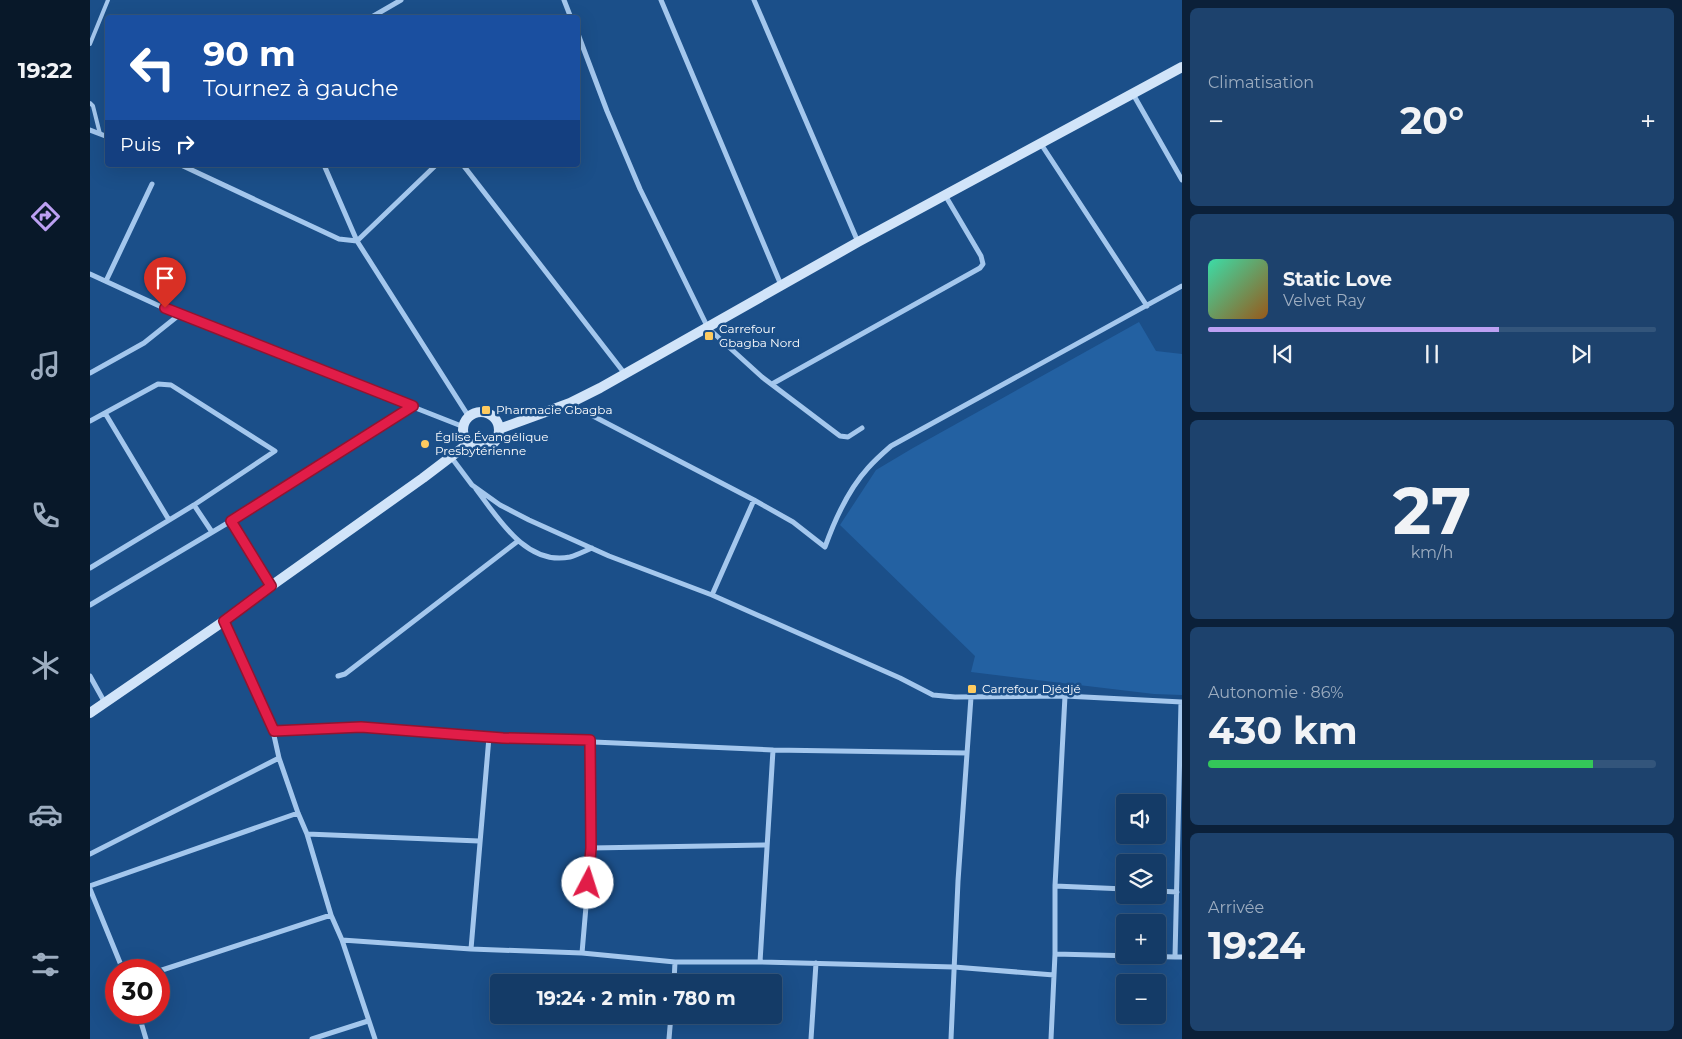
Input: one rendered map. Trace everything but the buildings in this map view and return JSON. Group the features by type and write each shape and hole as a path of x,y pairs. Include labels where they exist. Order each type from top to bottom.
{"street":[{"path":"375,15 401,0"},
{"path":"564,0 570,15"},
{"path":"661,0 781,285"},
{"path":"754,0 858,242"},
{"path":"580,39 607,111 640,189 708,328 772,384 840,436 848,437 862,428"},
{"path":"499,429 570,403 626,374 858,242 1182,67"},
{"path":"1133,94 1182,180"},
{"path":"90,130 105,136"},
{"path":"1041,143 1147,306"},
{"path":"185,167 339,239 357,241"},
{"path":"325,167 357,241 469,417"},
{"path":"357,241 434,167"},
{"path":"465,167 626,374"},
{"path":"106,281 152,184"},
{"path":"772,384 980,268 983,264 981,256 945,195"},
{"path":"90,274 180,315 464,427"},
{"path":"570,403 794,522 825,547 831,529 850,491 868,468 891,446 1182,286"},
{"path":"90,373 144,343 180,315"},
{"path":"90,421 158,384 170,384 275,450 194,505 90,568"},
{"path":"90,605 231,521 413,406"},
{"path":"485,412 495,418 499,429 496,440 480,448 469,443 464,427 469,417 485,412"},
{"path":"105,413 169,520"},
{"path":"90,713 224,621 469,443"},
{"path":"451,457 518,541 541,554 552,557 569,557 592,548"},
{"path":"472,485 500,505 529,520 592,548 712,595 900,678 933,695 971,697 1066,696 1181,702 1175,957"},
{"path":"712,595 754,500"},
{"path":"194,505 212,532"},
{"path":"231,521 271,586"},
{"path":"338,676 345,674 518,541"},
{"path":"224,621 274,731 280,758 307,834 331,915 342,940 375,1039"},
{"path":"90,676 105,702"},
{"path":"1051,1039 1055,954 1055,886 1066,696"},
{"path":"951,1039 971,697"},
{"path":"274,731 361,727 489,737 590,740 773,750 967,753"},
{"path":"471,948 489,737"},
{"path":"582,953 591,848 590,740"},
{"path":"760,962 773,750"},
{"path":"90,854 280,758"},
{"path":"119,959 90,887 298,813"},
{"path":"307,834 479,840"},
{"path":"591,848 767,845"},
{"path":"1055,886 1116,889"},
{"path":"1166,891 1177,892"},
{"path":"170,966 331,915"},
{"path":"342,940 582,953 675,962 816,963 954,967 1054,975"},
{"path":"1055,954 1182,957"},
{"path":"674,974 675,962"},
{"path":"811,1039 816,963"},
{"path":"312,1039 368,1021"},
{"path":"142,1024 146,1039"},
{"path":"670,1039 671,1024"}],"lane":[{"path":"90,44 108,0"},
{"path":"90,103 93,106 100,134"}],"shaded area":[{"path":"1139,322 1156,351 1182,354 1182,695 1154,694 971,672 975,656 840,525 876,470"}],"place":[{"name":"Carrefour Gbagba Nord","path":"709,336"},
{"name":"Pharmacie Gbagba","path":"486,410"},
{"name":"Église Évangélique Presbytérienne","path":"425,444"},
{"name":"Carrefour Djédjé","path":"972,689"}],"route":[{"path":"165,308 413,406 231,521 271,586 224,621 274,731 361,727 503,738 590,740 591,848 588,883"}]}
